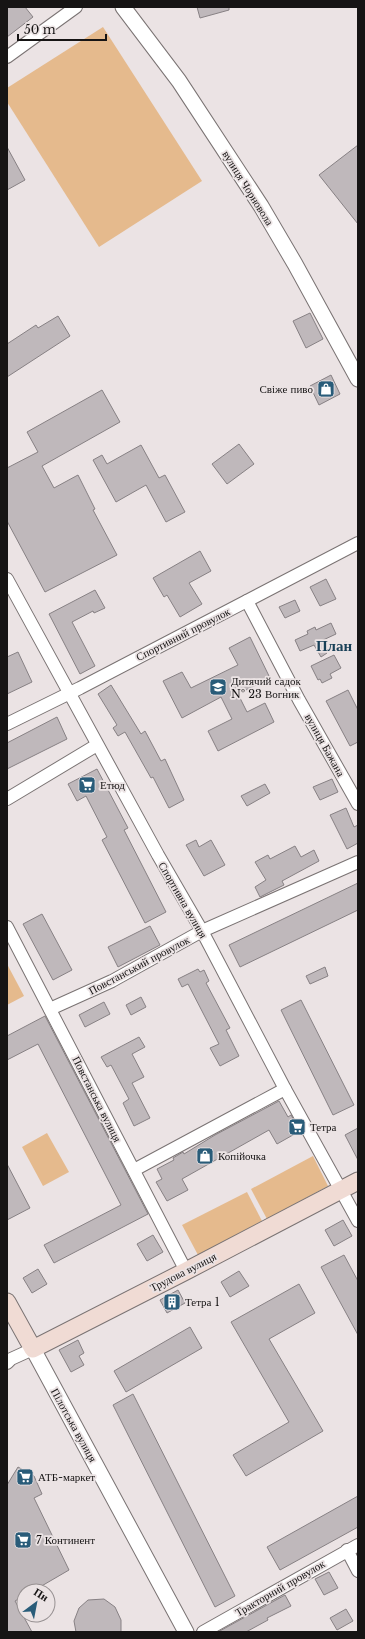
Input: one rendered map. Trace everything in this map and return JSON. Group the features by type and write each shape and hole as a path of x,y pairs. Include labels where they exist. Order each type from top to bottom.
{"main road":[{"name":"Трудова вулиця","path":"33,1349 358,1181"},
{"name":"Пілотська вулиця","path":"7,1302 33,1349"}],"street":[{"path":"7,57 76,7"},
{"name":"вулиця Чорновола","path":"123,7 179,81 261,206 296,264 358,378"},
{"name":"Спортивний провулок","path":"7,724 69,694 358,543"},
{"name":"Спортивна вулиця","path":"7,579 97,745 202,931 285,1089 358,1221"},
{"name":"вулиця Бажана","path":"247,601 299,700 358,804"},
{"path":"7,799 97,745"},
{"name":"Повстанський провулок","path":"50,1009 112,981 202,931 358,862"},
{"name":"Повстанська вулиця","path":"7,927 186,1271"},
{"path":"134,1170 285,1089"},
{"name":"Трудова вулиця","path":"7,1363 11,1359 33,1349"},
{"name":"Пілотська вулиця","path":"33,1349 186,1632"},
{"path":"353,1547 358,1571"},
{"name":"Тракторний провулок","path":"203,1632 353,1547"}],"shaded area":[{"path":"103,27 202,181 99,247 7,102 7,88"},
{"path":"7,964 24,996 7,1005"},
{"path":"47,1133 69,1172 43,1186 22,1147"},
{"path":"313,1156 328,1186 267,1219 251,1189"},
{"path":"247,1192 262,1221 198,1255 182,1225"}],"building":[{"path":"7,7 25,7 33,17 7,37"},
{"path":"197,7 229,7 229,10 200,18"},
{"path":"358,145 358,224 319,175"},
{"path":"7,147 25,180 7,190"},
{"path":"310,313 323,339 306,348 293,321"},
{"path":"58,316 70,336 7,377 7,344 36,325 38,328"},
{"path":"331,375 340,394 319,405 310,386"},
{"path":"102,390 120,422 42,466 54,488 78,475 95,509 93,510 117,555 45,592 7,521 7,468 38,452 27,432"},
{"path":"239,444 254,464 227,484 212,464"},
{"path":"141,445 159,478 165,475 185,512 166,522 146,485 116,502 93,460 102,455 107,464"},
{"path":"200,551 211,571 189,583 202,604 180,617 167,595 164,597 153,578"},
{"path":"326,579 336,599 320,606 310,587"},
{"path":"95,590 105,608 94,613 93,611 72,622 95,666 80,674 49,614"},
{"path":"295,600 300,611 285,618 279,607"},
{"path":"331,623 336,634 321,641 327,653 321,657 314,645 300,651 295,640 308,634 307,631 315,627 316,630"},
{"path":"250,637 270,678 238,694 247,712 265,703 274,722 218,751 208,731 232,719 221,697 182,718 163,681 182,672 191,688 238,665 229,648"},
{"path":"18,652 32,682 7,694 7,657"},
{"path":"334,655 341,668 330,674 332,678 322,683 320,679 318,680 311,666"},
{"path":"111,685 141,734 145,731 161,761 165,759 184,800 169,808 153,777 151,778 125,732 118,736 113,728 117,725 98,694"},
{"path":"348,690 358,710 358,742 350,746 326,701"},
{"path":"57,717 67,739 7,769 7,743"},
{"path":"97,769 128,828 124,830 166,912 145,923 102,840 107,837 86,796 77,801 68,784"},
{"path":"332,779 338,792 320,800 313,787"},
{"path":"265,784 270,793 247,806 241,796"},
{"path":"346,808 354,827 358,825 358,843 347,849 330,815"},
{"path":"196,840 199,847 211,840 225,865 204,876 186,845"},
{"path":"295,846 301,857 314,850 319,861 282,881 284,885 260,897 255,887 266,880 255,862 268,855 270,859"},
{"path":"358,883 358,910 240,967 229,945"},
{"path":"42,914 72,970 53,980 23,924"},
{"path":"150,926 160,945 118,967 108,947"},
{"path":"325,967 328,976 310,984 306,976"},
{"path":"198,969 200,972 204,970 209,981 206,983 230,1028 226,1030 239,1056 220,1066 210,1048 219,1044 188,984 182,987 178,979"},
{"path":"141,997 146,1007 131,1015 126,1005"},
{"path":"301,1000 354,1105 333,1115 281,1010"},
{"path":"104,1002 110,1014 85,1027 79,1015"},
{"path":"45,1016 148,1214 54,1263 44,1245 121,1205 38,1044 7,1060 7,1036"},
{"path":"139,1037 145,1047 132,1054 144,1077 132,1083 150,1118 134,1126 123,1103 129,1099 111,1065 107,1067 101,1057"},
{"path":"279,1101 288,1117 291,1115 300,1131 277,1144 269,1130 182,1179 188,1190 167,1201 156,1182 162,1179 157,1169 174,1160 173,1158 183,1152 184,1154 215,1135"},
{"path":"358,1128 358,1160 345,1135"},
{"path":"7,1164 30,1208 7,1220"},
{"path":"343,1220 352,1236 334,1246 325,1230"},
{"path":"153,1235 163,1252 147,1261 137,1244"},
{"path":"344,1255 358,1281 358,1335 321,1267"},
{"path":"38,1269 47,1284 32,1293 23,1278"},
{"path":"239,1271 249,1286 230,1297 221,1282"},
{"path":"299,1284 315,1313 269,1339 323,1431 246,1476 233,1455 289,1422 231,1322"},
{"name":"Тетра 1","path":"178,1290 185,1303 167,1313 160,1300"},
{"path":"190,1327 202,1348 126,1392 114,1371"},
{"path":"78,1340 84,1353 79,1356 84,1365 71,1372 59,1350"},
{"path":"133,1394 235,1596 215,1607 113,1405"},
{"path":"18,1467 34,1476 42,1494 34,1498 69,1570 47,1583 16,1583 16,1623 27,1623 32,1632 7,1632 7,1485"},
{"path":"358,1496 358,1527 280,1570 267,1547"},
{"path":"329,1572 338,1588 324,1595 315,1579"},
{"path":"285,1595 291,1606 267,1618 268,1620 246,1632 218,1632"},
{"path":"104,1599 115,1607 121,1620 121,1632 76,1632 74,1621 79,1608 88,1600"},
{"path":"346,1609 353,1621 337,1630 330,1618"}],"place":[{"name":"Свіже пиво","path":"326,389"},
{"name":"Дитячий садок № 23 Вогник","path":"218,687"},
{"name":"Етюд","path":"87,785"},
{"name":"Тетра","path":"297,1127"},
{"name":"Копійочка","path":"205,1156"},
{"name":"Тетра 1","path":"172,1302"},
{"name":"АТБ-маркет","path":"25,1477"},
{"name":"7 Континент","path":"23,1540"}],"district":[{"name":"План","path":"334,646"}]}
